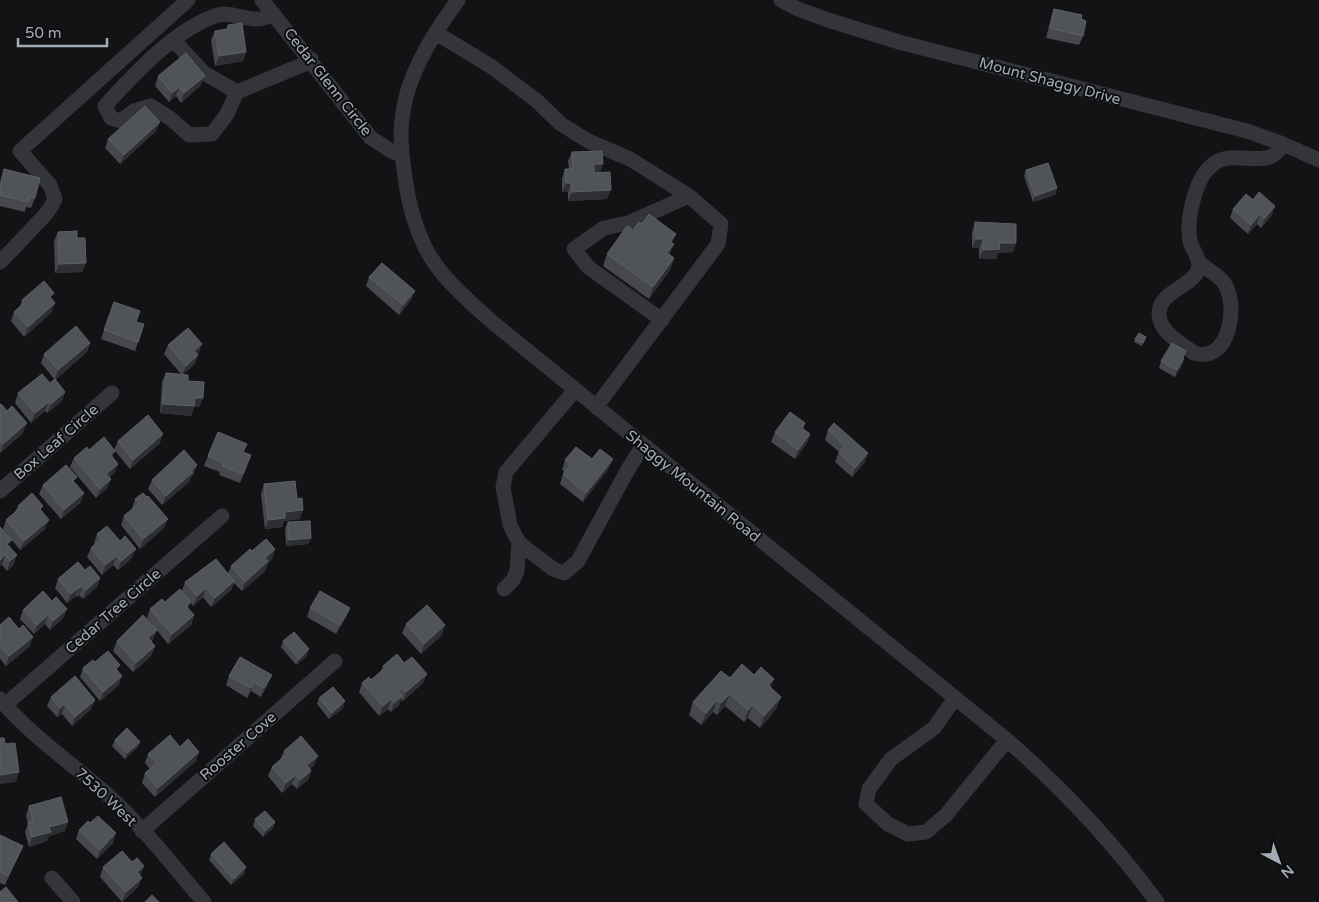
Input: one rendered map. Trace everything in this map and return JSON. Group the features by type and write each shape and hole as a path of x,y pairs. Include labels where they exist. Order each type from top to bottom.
{"street":[{"path":"0,262 12,252 29,231 50,211 55,199 50,185 20,151 188,0"},
{"name":"Cedar Glenn Circle","path":"262,0 371,138 393,152 401,152"},
{"name":"Shaggy Mountain Road","path":"458,0 423,55 403,111 401,152 412,214 425,247 442,273 491,321 1037,766 1086,815 1126,860 1157,902"},
{"name":"Mount Shaggy Drive","path":"781,0 798,9 828,20 899,42 1247,131 1284,144 1319,160"},
{"path":"273,13 268,17 254,19 220,14 194,25 140,67 105,106 111,118 122,121 134,111 151,106 171,119 189,135 212,134 226,114 237,92 302,65 310,59"},
{"path":"436,34 492,67 537,101 561,124 588,141 630,159 689,196 721,224 718,244 596,407"},
{"path":"174,41 204,73 237,92"},
{"path":"1199,263 1225,284 1228,291 1230,313 1226,337 1221,345 1208,354 1200,354 1187,348 1165,330 1160,322 1159,314 1160,307 1164,301 1189,281 1199,269 1199,263 1190,243 1189,234 1194,199 1203,173 1217,161 1223,159 1271,157 1284,144"},
{"path":"662,320 588,267 574,249 604,228 628,223 689,196"},
{"path":"575,390 506,472 504,487 510,525 519,542 553,568 564,573 578,561 626,473 644,445"},
{"name":"Box Leaf Circle","path":"0,491 112,393"},
{"name":"Cedar Tree Circle","path":"2,702 222,516"},
{"path":"504,589 513,580 517,571 519,542"},
{"name":"Rooster Cove","path":"142,831 334,661"},
{"path":"955,698 934,728 891,759 869,789 866,804 888,824 908,834 926,832 946,815 1007,740"},
{"name":"7530 West","path":"2,702 23,724 110,797 204,902"},
{"path":"52,878 73,902"}],"building":[{"path":"1054,9 1082,15 1081,19 1086,21 1083,36 1050,28"},
{"path":"242,23 246,52 219,56 215,31 228,29 228,25"},
{"path":"186,53 205,76 184,93 179,87 172,93 158,76"},
{"path":"145,106 160,122 124,155 108,139"},
{"path":"602,151 603,164 594,164 594,173 610,172 611,190 572,192 571,183 566,183 565,169 573,169 572,152"},
{"path":"1048,163 1057,188 1035,196 1026,170"},
{"path":"4,169 40,178 35,198 29,197 28,202 0,195"},
{"path":"1259,192 1275,206 1265,218 1260,214 1251,225 1233,209 1246,194 1253,200"},
{"path":"649,214 676,234 670,242 674,244 667,253 674,258 653,287 607,254 627,226 633,230 639,222 642,224"},
{"path":"975,222 1016,224 1016,243 999,243 1000,249 983,250 983,239 976,239"},
{"path":"77,231 77,238 85,238 86,263 59,264 58,232"},
{"path":"382,263 415,291 403,305 369,277"},
{"path":"44,281 54,293 50,297 55,303 28,327 14,312 24,303 22,300"},
{"path":"114,302 140,311 136,322 144,324 138,342 104,330"},
{"path":"76,326 90,343 58,370 44,354"},
{"path":"188,328 202,344 194,351 198,355 186,366 168,345"},
{"path":"1139,333 1146,337 1143,343 1135,339"},
{"path":"1172,343 1186,351 1177,370 1161,361"},
{"path":"166,373 188,375 188,381 204,382 203,398 195,398 194,406 163,404"},
{"path":"42,374 50,383 55,379 65,392 51,404 49,402 35,413 18,393"},
{"path":"1,404 7,411 12,406 27,423 3,444 0,441"},
{"path":"790,412 805,423 802,428 810,434 798,450 775,432"},
{"path":"148,415 163,434 133,460 118,441"},
{"path":"834,423 868,453 855,468 839,453 845,446 828,430"},
{"path":"218,432 247,444 243,452 251,455 243,474 223,466 224,463 208,456"},
{"path":"104,437 115,451 110,454 118,464 106,474 111,479 100,489 74,458 87,447 89,450"},
{"path":"576,447 592,459 600,449 613,459 586,493 563,474 571,464 565,460"},
{"path":"184,450 197,465 191,471 193,472 166,496 152,480"},
{"path":"66,465 77,477 73,481 84,493 64,510 43,485"},
{"path":"295,481 297,499 302,498 303,510 285,512 285,518 268,520 264,484"},
{"path":"32,493 43,506 40,509 49,520 24,541 6,520 20,508 18,506"},
{"path":"143,493 148,496 168,519 143,539 124,516 139,503 135,499"},
{"path":"310,521 311,538 288,540 288,522"},
{"path":"107,526 120,541 125,536 136,549 121,561 117,556 105,565 91,548 101,539 97,534"},
{"path":"0,527 12,540 7,544 17,555 10,561 5,555 0,560"},
{"path":"266,539 275,549 265,558 268,561 245,582 231,566 250,549 252,551"},
{"path":"216,559 234,581 215,598 206,588 197,596 185,582"},
{"path":"78,562 85,570 90,566 100,578 86,590 83,586 79,587 71,594 58,579"},
{"path":"180,589 191,602 186,606 194,615 172,634 150,609 162,599 165,602"},
{"path":"43,591 52,601 56,597 67,609 53,621 48,615 37,625 23,610"},
{"path":"320,591 350,608 340,625 310,608"},
{"path":"427,605 445,625 424,644 406,624"},
{"path":"143,615 157,630 148,638 155,646 136,663 117,641"},
{"path":"9,617 19,629 23,625 33,637 9,656 0,645 0,625"},
{"path":"294,632 309,649 299,659 283,641"},
{"path":"108,651 120,665 116,669 122,676 103,692 83,668 93,660 95,662"},
{"path":"397,654 404,663 412,657 427,674 406,692 402,687 398,691 402,696 394,703 391,699 383,706 362,683 369,677 371,680"},
{"path":"240,657 272,675 264,688 254,682 251,688 229,676"},
{"path":"742,664 754,675 761,667 774,679 768,685 781,697 764,716 753,705 748,710 730,694 721,703 717,700 706,713 693,702 721,671 730,678"},
{"path":"75,676 95,700 75,717 65,704 60,708 51,697"},
{"path":"333,687 345,701 332,713 319,698"},
{"path":"127,728 140,742 127,753 115,740"},
{"path":"170,735 180,747 188,739 199,752 158,788 145,773 157,763 148,754"},
{"path":"301,736 318,756 307,765 311,771 300,780 296,775 286,783 272,767 287,754 284,751"},
{"path":"0,738 4,738 5,744 15,743 19,772 0,775"},
{"path":"61,797 68,822 49,827 51,832 32,837 28,823 33,821 29,806"},
{"path":"265,811 275,822 265,831 255,819"},
{"path":"98,816 116,833 100,850 79,830 88,821 90,823"},
{"path":"0,835 23,846 8,876 0,872"},
{"path":"224,842 246,867 234,879 211,854"},
{"path":"122,851 132,862 137,858 144,866 137,872 142,878 126,892 103,867"},
{"path":"6,887 18,902 0,902 0,892"},
{"path":"152,895 159,902 145,902"}]}
